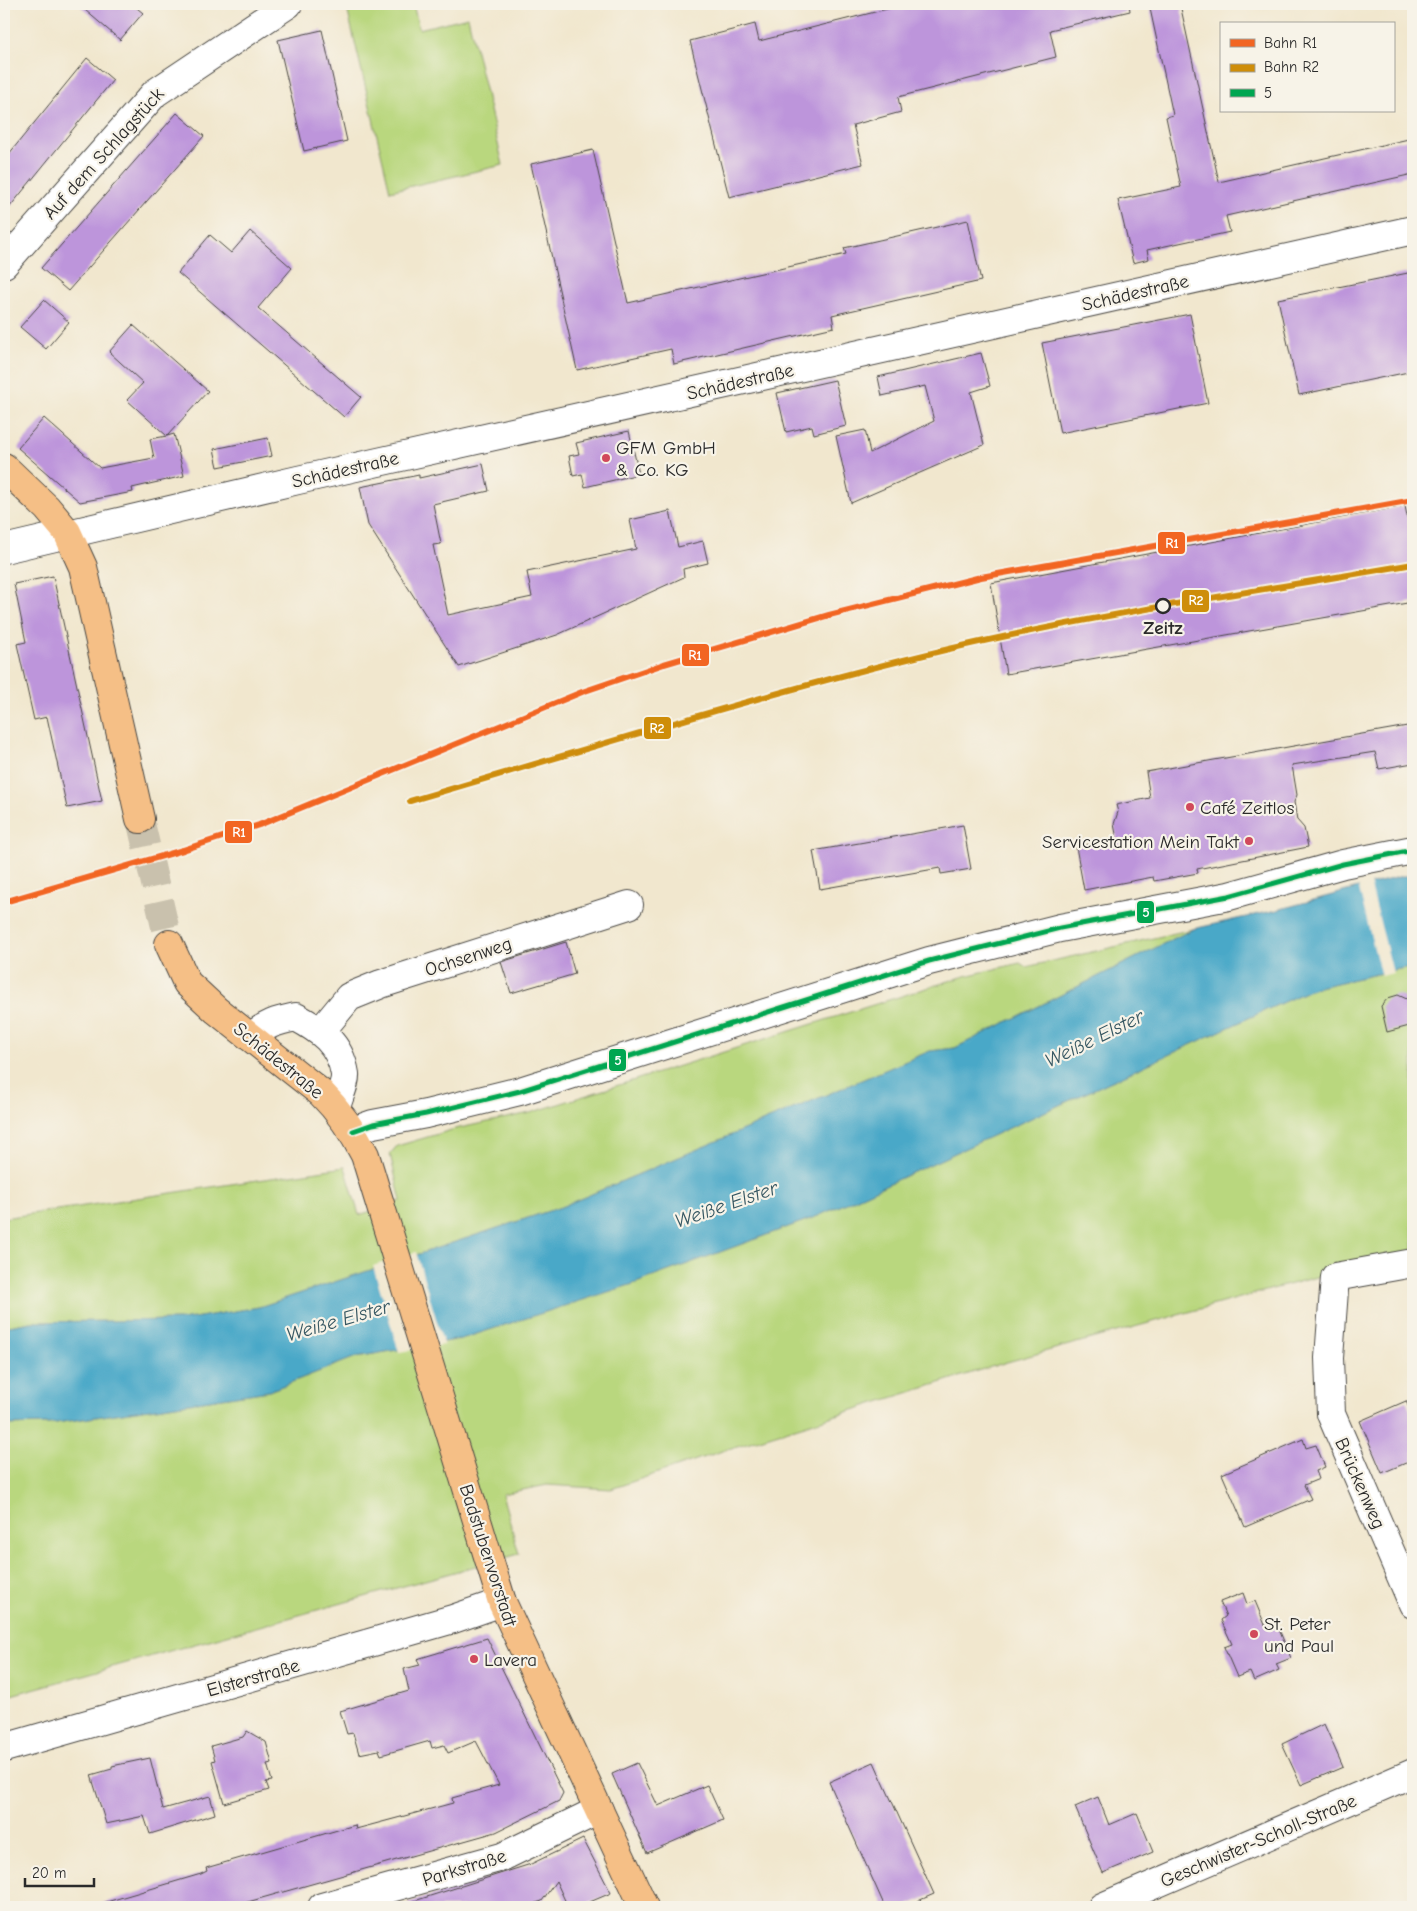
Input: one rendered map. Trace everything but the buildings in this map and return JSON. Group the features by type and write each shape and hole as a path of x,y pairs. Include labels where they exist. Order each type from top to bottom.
{"main road":[{"path":"4,467 47,508 67,532 83,568 140,819"},
{"name":"Schädestraße","path":"169,944 187,983 216,1010 252,1037 336,1108 353,1131 365,1155 376,1186"},
{"name":"Badstubenvorstadt","path":"376,1186 502,1602 644,1907"}],"street":[{"name":"Auf dem Schlagstück","path":"4,264 155,93 288,4"},
{"name":"Schädestraße","path":"4,549 67,532 1413,230"},
{"path":"353,1131 373,1124 426,1114 520,1091 929,961 1060,928 1229,896 1343,864 1413,850"},
{"name":"Ochsenweg","path":"321,1031 349,997 382,984 630,905"},
{"path":"252,1037 271,1022 296,1017 321,1031 335,1047 345,1075 336,1108"},
{"name":"Brückenweg","path":"1413,1263 1335,1277 1329,1358 1331,1414 1413,1604"},
{"name":"Elsterstraße","path":"4,1748 453,1619 502,1602"},
{"name":"Geschwister-Scholl-Straße","path":"1102,1907 1413,1773"},
{"name":"Parkstraße","path":"322,1907 502,1857 599,1810"}],"green space":[{"path":"346,4 413,4 419,29 468,17 503,165 390,191"},
{"path":"1193,929 955,1048 930,1051 561,1207 259,1307 182,1320 31,1322 4,1327 4,1218 345,1167 359,1215 401,1201 390,1154 397,1146 455,1129 530,1113 965,976 1020,963 1026,967"},
{"path":"1413,966 1413,1253 1320,1276 1007,1362 737,1446 611,1489 547,1485 502,1494 519,1554 4,1697 4,1425 49,1424 269,1391 356,1357 461,1339 636,1283 818,1216 1314,988"}],"water":[{"name":"Weiße Elster","path":"1402,876 1413,876 1413,966 1314,988 818,1216 636,1283 461,1339 356,1357 269,1391 49,1424 4,1425 4,1327 31,1322 182,1320 259,1307 561,1207 930,1051 955,1048 1193,929 1277,910"}],"pier":[{"path":"1370,883 1393,973 1381,976 1358,885"},
{"path":"416,1252 444,1345 399,1352 373,1266"}],"tunnel":[{"path":"140,819 169,944"}],"railway":[{"path":"183,850 259,825 545,707 664,664 829,615 981,577 1210,536"},
{"path":"4,902 105,873"}],"rail line":[{"name":"R1","path":"4,902 183,850 259,825 582,692 664,664 829,615 981,577 1413,500"},
{"name":"R2","path":"410,801 746,702 949,649 1122,613 1413,564"}],"transit line":[{"name":"5","path":"353,1131 373,1124 426,1114 520,1091 929,961 1060,928 1229,896 1343,864 1413,850"}],"place":[{"name":"GFM GmbH & Co. KG","path":"606,458"},
{"name":"Zeitz","path":"1163,606"},
{"name":"Café Zeitlos","path":"1190,807"},
{"name":"Servicestation Mein Takt","path":"1249,841"},
{"name":"St. Peter und Paul","path":"1254,1634"},
{"name":"Lavera","path":"474,1659"}]}
